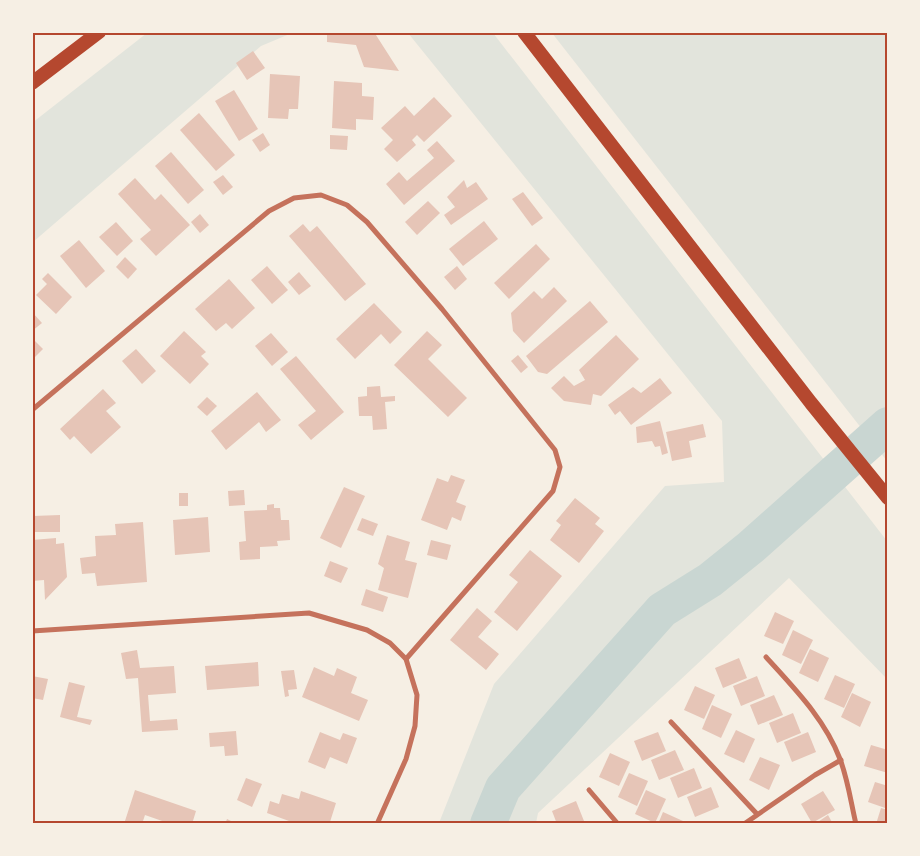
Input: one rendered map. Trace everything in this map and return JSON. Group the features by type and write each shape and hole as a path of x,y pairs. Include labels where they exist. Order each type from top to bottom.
{"highway":[{"path":"32,83 99,32"},
{"path":"524,32 811,403 888,498"}],"street":[{"path":"32,410 269,211 294,198 322,195 347,205 367,222 442,309 555,450 560,468 553,491 406,659"},
{"path":"32,630 309,613 367,630 390,643 406,659 417,695 415,726 406,759 377,824"},
{"path":"766,657 806,701 827,731 841,760 856,824"},
{"path":"672,722 757,814"},
{"path":"744,824 815,775 841,760"},
{"path":"589,790 618,824"}],"shaded area":[{"path":"147,33 292,33 261,46 33,242 32,123"},
{"path":"408,33 493,33 887,541 887,679 789,578 538,813 536,823 439,823 494,684 665,486 724,482 722,421"},
{"path":"552,33 887,33 887,461"}],"building":[{"path":"327,32 374,32 399,71 364,67 356,45 327,42"},
{"path":"253,51 265,68 247,80 236,63"},
{"path":"270,74 300,76 298,109 289,109 288,119 268,118"},
{"path":"334,81 362,83 362,96 374,97 373,120 356,119 356,130 332,128"},
{"path":"234,90 258,129 239,141 215,101"},
{"path":"434,97 452,116 424,142 417,135 412,140 416,145 397,162 384,149 393,140 381,128 405,106 414,116"},
{"path":"199,113 235,155 216,171 180,130"},
{"path":"263,133 270,145 260,152 252,140"},
{"path":"330,135 348,136 347,150 330,149"},
{"path":"437,141 455,161 404,205 386,184 399,172 407,181 434,158 427,150"},
{"path":"171,152 204,190 188,204 155,166"},
{"path":"223,175 233,187 223,195 213,182"},
{"path":"135,178 155,200 161,194 190,225 156,256 140,239 151,230 118,194"},
{"path":"464,180 467,188 476,182 488,199 451,225 444,215 455,207 447,197"},
{"path":"523,192 543,218 532,226 512,199"},
{"path":"428,201 440,213 417,235 405,222"},
{"path":"200,214 209,225 200,233 191,222"},
{"path":"484,221 498,239 463,266 449,249"},
{"path":"116,222 133,241 117,256 99,237"},
{"path":"303,224 310,232 317,226 366,284 345,301 289,236"},
{"path":"79,240 105,271 86,288 60,256"},
{"path":"536,244 550,259 509,299 494,283"},
{"path":"125,257 137,269 128,279 116,267"},
{"path":"267,266 288,290 272,304 251,280"},
{"path":"457,266 467,279 455,290 444,277"},
{"path":"299,272 311,286 299,295 288,282"},
{"path":"48,273 72,297 56,314 36,295 47,284 42,279"},
{"path":"229,279 255,308 232,329 226,323 216,331 195,309"},
{"path":"554,287 567,301 524,343 513,331 511,313 534,291 542,299"},
{"path":"590,301 608,322 547,374 538,372 526,356"},
{"path":"374,303 402,332 390,344 381,334 355,359 336,339"},
{"path":"32,312 42,323 32,331"},
{"path":"184,331 206,352 201,356 209,364 190,384 160,356"},
{"path":"427,331 442,345 428,359 467,398 448,417 394,365"},
{"path":"271,333 288,352 272,366 255,346"},
{"path":"616,335 639,359 601,396 593,394 591,405 564,401 551,388 564,376 574,386 585,380 579,370"},
{"path":"32,338 43,349 32,360"},
{"path":"136,349 156,371 142,384 122,361"},
{"path":"518,355 528,367 521,373 511,361"},
{"path":"296,356 344,412 311,440 298,425 316,411 280,369"},
{"path":"660,378 672,393 631,425 620,411 615,415 608,405 633,387 641,393"},
{"path":"380,386 381,397 395,396 395,401 385,402 387,429 373,430 372,416 359,416 358,397 367,396 367,387"},
{"path":"103,389 116,403 106,411 121,427 91,454 74,436 70,440 60,429"},
{"path":"257,392 281,420 266,432 259,422 226,450 211,431"},
{"path":"207,397 217,406 207,416 197,407"},
{"path":"660,421 668,453 662,455 660,446 655,447 652,441 637,443 636,427"},
{"path":"703,424 706,437 689,441 692,457 672,461 666,432"},
{"path":"451,475 465,480 456,502 466,506 461,521 452,517 447,530 421,520 437,478 448,482"},
{"path":"344,487 365,496 341,548 320,538"},
{"path":"244,490 245,505 229,506 228,491"},
{"path":"179,493 188,493 188,506 179,506"},
{"path":"575,498 600,518 595,524 604,531 579,563 550,540 561,525 556,521"},
{"path":"274,504 274,508 280,508 281,520 289,520 290,540 277,541 278,546 260,547 260,559 240,560 239,542 246,541 244,511 267,510 267,505"},
{"path":"60,515 60,532 33,532 33,516"},
{"path":"208,517 210,552 175,555 173,520"},
{"path":"362,518 378,524 373,536 357,530"},
{"path":"143,522 147,582 97,586 95,573 82,574 80,558 96,556 95,536 116,535 115,524"},
{"path":"387,535 410,542 405,560 417,563 408,598 378,590 384,568 378,564"},
{"path":"56,538 56,544 64,543 67,577 45,600 44,580 32,581 32,540"},
{"path":"431,540 451,545 447,560 427,555"},
{"path":"530,550 562,576 517,631 494,612 518,582 509,575"},
{"path":"330,561 348,568 341,583 324,576"},
{"path":"366,589 388,597 383,612 361,605"},
{"path":"477,608 492,621 478,637 499,654 486,670 450,640"},
{"path":"775,612 794,621 783,644 764,636"},
{"path":"793,630 813,640 801,664 782,655"},
{"path":"810,649 829,658 818,682 799,673"},
{"path":"137,650 140,668 174,666 176,693 148,695 150,721 177,719 178,730 142,732 138,678 126,679 121,653"},
{"path":"739,658 747,678 723,688 715,668"},
{"path":"258,662 259,686 207,690 205,666"},
{"path":"314,667 334,676 337,668 357,677 351,693 368,700 359,721 302,697"},
{"path":"294,670 297,689 288,690 289,696 285,697 281,671"},
{"path":"835,675 855,684 844,708 824,699"},
{"path":"32,676 48,679 43,700 32,698"},
{"path":"757,676 765,696 741,706 733,686"},
{"path":"69,682 85,686 77,717 92,720 90,725 60,717"},
{"path":"695,686 715,695 704,719 684,710"},
{"path":"852,693 871,702 860,727 841,717"},
{"path":"774,695 783,715 758,725 750,705"},
{"path":"712,705 732,714 721,738 702,729"},
{"path":"793,713 801,733 777,743 769,723"},
{"path":"736,730 755,739 744,763 724,754"},
{"path":"236,731 238,755 225,756 224,746 210,747 209,733"},
{"path":"320,732 340,740 343,733 357,738 347,764 330,757 325,769 308,762"},
{"path":"658,732 666,751 642,761 634,741"},
{"path":"808,732 816,752 792,762 784,742"},
{"path":"871,745 888,750 888,773 864,766"},
{"path":"675,750 684,770 659,780 651,760"},
{"path":"610,753 630,762 619,786 599,777"},
{"path":"760,757 780,765 769,790 749,780"},
{"path":"694,768 702,788 678,798 670,778"},
{"path":"629,773 648,781 637,806 618,797"},
{"path":"246,778 262,784 252,807 237,800"},
{"path":"875,782 888,786 888,809 868,802"},
{"path":"711,787 719,807 695,817 687,797"},
{"path":"135,790 196,811 192,824 165,824 165,822 145,815 142,824 124,824"},
{"path":"646,790 666,799 655,823 635,814"},
{"path":"301,791 336,803 330,822 288,824 289,821 267,813 270,801 279,804 282,794 299,799"},
{"path":"823,791 835,810 812,823 801,804"},
{"path":"576,801 584,821 579,824 557,824 552,811"},
{"path":"881,808 888,810 888,824 876,824"},
{"path":"663,812 683,821 681,824 658,824"},
{"path":"828,815 833,824 815,824"},
{"path":"227,819 237,824 225,824"}],"waterway":[{"path":"488,824 503,788 662,610 710,580 751,547 888,425"}]}
